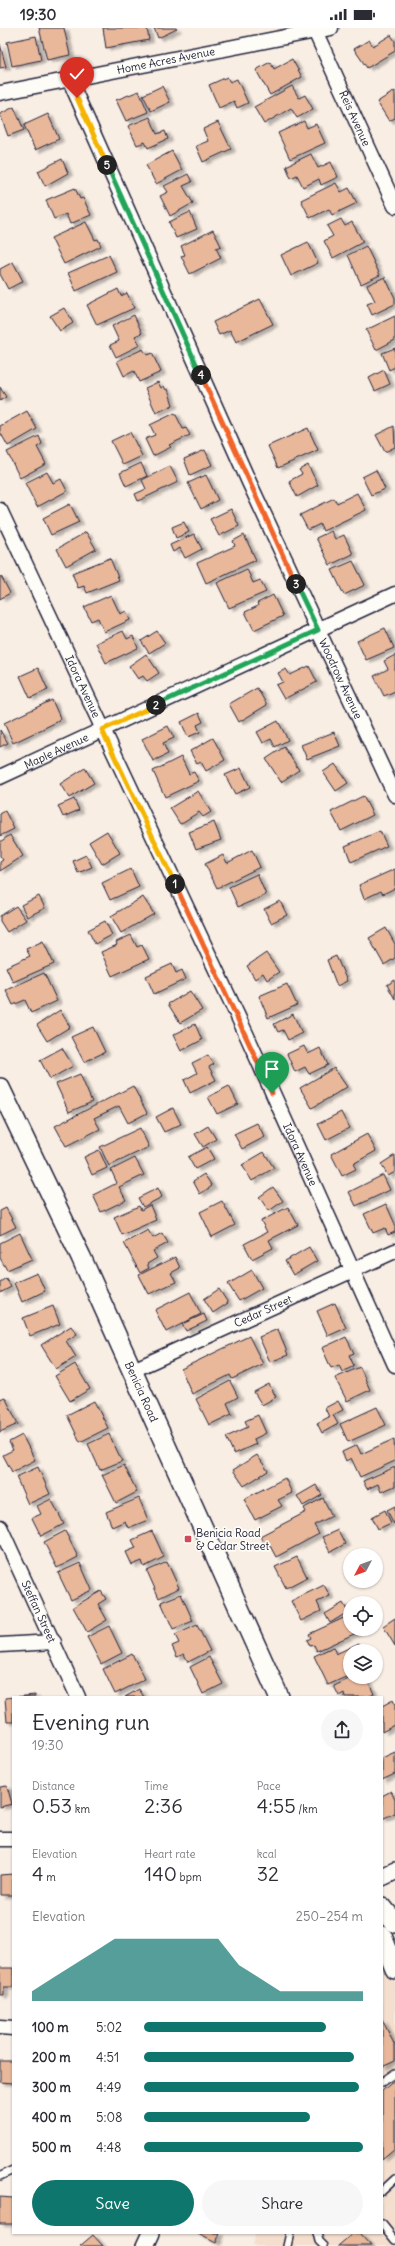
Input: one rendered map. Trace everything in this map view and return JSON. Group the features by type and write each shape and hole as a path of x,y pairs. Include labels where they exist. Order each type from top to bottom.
{"main road":[{"name":"Benicia Road","path":"0,1088 77,1250 279,1696"},
{"path":"383,1908 395,1923"},
{"path":"383,1944 395,1969"}],"street":[{"name":"Home Acres Avenue","path":"0,93 70,81 315,30 331,28"},
{"name":"Reis Avenue","path":"315,30 395,206"},
{"name":"Woodrow Avenue","path":"70,81 249,482 395,795"},
{"name":"Idora Avenue","path":"0,510 102,730 248,1038 395,1365"},
{"name":"Maple Avenue","path":"0,777 395,594"},
{"name":"Cedar Street","path":"131,1371 395,1250"},
{"name":"Steffan Street","path":"0,1527 78,1696"},
{"path":"0,1645 54,1642"},
{"path":"0,1839 12,1839"},
{"path":"383,1877 395,1871"},
{"path":"0,2027 12,2028"},
{"path":"145,2246 151,2234"}],"lane":[{"path":"383,2081 395,2073"},
{"path":"0,2176 12,2170"},
{"path":"384,2186 395,2179"},
{"path":"383,2225 395,2240"},
{"path":"286,2246 290,2234"},
{"path":"314,2234 321,2244"},
{"path":"317,2234 321,2244"}],"shaded area":[{"path":"383,1958 395,1982 395,2246 252,2246 255,2234 383,2234"}],"building":[{"path":"39,28 64,28 70,55 47,60"},
{"path":"103,28 147,28 149,40 106,48"},
{"path":"154,28 176,28 177,29 158,38"},
{"path":"391,35 395,41 395,51 367,68 354,49 369,40 373,46"},
{"path":"36,36 41,60 12,66 7,42"},
{"path":"0,44 6,67 0,68"},
{"path":"292,59 302,77 270,95 256,70 270,62 274,69"},
{"path":"227,77 230,82 237,79 248,103 237,108 234,101 219,108 209,85"},
{"path":"162,86 170,102 151,111 143,95"},
{"path":"292,86 299,98 305,95 313,109 297,118 291,108 264,124 254,107"},
{"path":"139,91 148,112 126,121 116,100"},
{"path":"395,91 395,118 389,121 377,102"},
{"path":"14,107 24,130 8,136 0,114"},
{"path":"48,114 59,139 35,150 24,125"},
{"path":"150,117 157,134 165,131 168,139 148,148 145,142 137,145 128,126"},
{"path":"304,121 307,128 316,124 325,143 290,159 278,133"},
{"path":"218,122 231,149 203,162 196,146 208,141 203,129"},
{"path":"172,151 182,170 156,184 146,165"},
{"path":"311,154 318,168 331,162 338,177 321,185 319,179 303,187 297,175 291,178 286,166"},
{"path":"62,159 68,173 45,186 38,171"},
{"path":"188,174 192,182 183,186 193,203 170,216 160,196 168,192 164,186"},
{"path":"336,183 341,192 349,188 357,203 332,215 329,209 310,218 301,200"},
{"path":"75,188 80,199 83,198 91,215 70,224 66,214 54,219 46,200"},
{"path":"190,212 197,229 176,238 169,222"},
{"path":"341,219 345,226 352,222 363,242 333,258 324,241 333,236 327,226"},
{"path":"86,222 95,240 98,239 101,246 64,264 51,238"},
{"path":"213,230 221,246 216,248 221,258 190,274 181,256 185,255 181,246"},
{"path":"308,242 318,263 291,276 281,255"},
{"path":"366,246 380,275 361,284 348,255"},
{"path":"109,255 117,272 76,291 68,273"},
{"path":"13,262 23,281 8,289 0,274 0,269"},
{"path":"385,277 395,298 395,304 372,315 367,304 375,301 367,285"},
{"path":"118,289 121,296 127,293 134,308 97,325 87,305"},
{"path":"260,299 273,324 236,342 230,330 219,335 213,322"},
{"path":"64,308 73,323 60,331 50,316"},
{"path":"134,315 142,333 135,336 140,345 116,357 110,345 119,341 112,326"},
{"path":"395,316 395,340 376,350 366,330"},
{"path":"395,348 395,367 389,370 382,353"},
{"path":"143,349 147,355 152,353 161,372 139,382 134,371 124,376 117,361"},
{"path":"384,370 390,384 375,391 369,378"},
{"path":"158,382 161,388 164,386 166,390 168,389 173,405 156,413 145,388"},
{"path":"0,387 6,397 0,401"},
{"path":"27,411 37,429 8,446 0,432 0,426"},
{"path":"175,413 183,429 186,428 190,435 169,445 171,447 153,456 145,439 155,435 150,425"},
{"path":"394,426 395,447 385,452 376,435"},
{"path":"308,428 318,450 278,468 268,446"},
{"path":"130,432 142,456 123,465 111,441"},
{"path":"39,436 42,444 37,447 46,464 20,478 7,452"},
{"path":"205,450 212,465 190,475 184,459"},
{"path":"141,463 147,476 126,486 120,473"},
{"path":"308,465 318,485 297,497 289,481 302,474 299,470"},
{"path":"170,466 178,482 138,501 135,494 146,489 142,480"},
{"path":"376,470 385,489 371,495 362,477"},
{"path":"47,472 53,483 61,479 67,491 37,507 25,483"},
{"path":"206,475 218,500 201,509 188,483"},
{"path":"357,493 366,510 323,531 320,524 308,530 300,515 334,498 337,503"},
{"path":"70,504 79,522 51,535 43,518"},
{"path":"231,509 239,526 219,536 210,519"},
{"path":"184,522 189,532 176,538 172,527"},
{"path":"331,531 335,539 344,535 353,554 330,565 316,538"},
{"path":"86,532 96,549 66,566 57,549"},
{"path":"194,534 202,549 185,558 180,548 173,552 170,545"},
{"path":"244,535 256,560 206,583 197,563 235,546 233,541"},
{"path":"110,558 119,580 87,593 84,586 78,588 72,573"},
{"path":"353,561 365,585 344,595 332,570"},
{"path":"247,569 253,583 260,580 266,592 229,608 217,583"},
{"path":"1,576 10,593 0,599 0,577"},
{"path":"111,595 120,614 126,611 130,620 104,632 98,618 91,621 84,607"},
{"path":"273,595 283,616 254,630 245,612 258,606 257,603"},
{"path":"385,628 394,648 366,660 357,641"},
{"path":"123,631 127,639 133,636 138,648 106,663 96,643"},
{"path":"157,631 165,643 149,653 141,641"},
{"path":"146,654 159,673 147,681 143,676 138,679 129,666"},
{"path":"395,655 395,691 384,696 374,676 388,669 384,661"},
{"path":"309,666 317,682 284,699 276,685 283,682 278,673 286,669 290,675"},
{"path":"38,668 48,690 30,698 20,676"},
{"path":"257,688 267,705 239,722 229,704"},
{"path":"52,700 61,720 13,743 4,723"},
{"path":"199,713 203,722 197,725 200,732 188,737 181,722"},
{"path":"278,721 288,740 275,747 271,739 263,743 257,732"},
{"path":"168,726 174,738 163,743 168,754 153,761 142,739"},
{"path":"0,730 8,743 0,747"},
{"path":"334,732 340,746 307,759 301,745"},
{"path":"213,738 225,760 206,771 201,762 197,764 190,751"},
{"path":"284,747 299,770 281,782 266,759"},
{"path":"181,757 189,774 194,772 199,781 165,797 153,771"},
{"path":"335,764 348,783 336,791 323,772"},
{"path":"85,768 94,783 69,798 60,784"},
{"path":"241,768 250,787 235,794 225,775"},
{"path":"198,791 211,812 203,817 199,812 180,824 170,808"},
{"path":"363,796 373,815 341,831 331,812"},
{"path":"74,799 79,810 63,817 58,806"},
{"path":"5,811 14,829 0,836 0,814"},
{"path":"214,822 221,840 196,849 189,832"},
{"path":"107,831 120,853 102,864 89,842"},
{"path":"380,831 387,846 351,862 345,846"},
{"path":"10,835 23,856 0,871 0,862 3,860 0,856 0,842"},
{"path":"252,850 260,867 217,888 205,864 223,855 227,863"},
{"path":"86,855 92,867 78,873 73,861"},
{"path":"131,869 139,887 110,900 102,883"},
{"path":"395,869 395,888 383,894 381,891 364,899 359,885"},
{"path":"257,874 266,895 238,907 229,887"},
{"path":"39,896 45,908 27,917 21,905"},
{"path":"143,897 154,914 121,933 111,916"},
{"path":"280,901 287,915 271,923 264,909"},
{"path":"16,906 26,920 7,932 0,921 0,916"},
{"path":"105,921 112,935 95,944 88,930"},
{"path":"386,928 395,944 395,958 384,965 369,938"},
{"path":"131,935 137,947 142,945 149,959 112,976 101,952 117,945 116,942"},
{"path":"43,941 54,964 13,982 6,967 30,956 26,949"},
{"path":"266,953 279,972 267,980 263,973 255,979 247,966"},
{"path":"336,956 347,981 337,986 327,960"},
{"path":"172,964 176,973 182,970 186,979 154,994 146,976"},
{"path":"44,973 57,1001 31,1013 25,1000 13,1005 6,990"},
{"path":"395,980 395,999 387,985"},
{"path":"287,984 297,1005 268,1018 259,996"},
{"path":"190,991 202,1010 180,1023 168,1004"},
{"path":"60,1010 70,1027 47,1041 37,1025"},
{"path":"293,1014 302,1033 288,1040 283,1030 278,1032 274,1024"},
{"path":"195,1024 202,1040 181,1051 173,1035"},
{"path":"93,1027 105,1052 84,1062 71,1037"},
{"path":"304,1046 308,1054 320,1048 328,1065 309,1074 305,1067 295,1072 287,1054"},
{"path":"62,1048 73,1066 50,1079 40,1060"},
{"path":"208,1055 214,1064 209,1067 216,1080 190,1093 184,1080 197,1073 192,1063"},
{"path":"334,1068 347,1087 312,1108 300,1088"},
{"path":"80,1074 92,1102 69,1112 56,1084"},
{"path":"133,1086 147,1113 128,1123 119,1106 94,1118 100,1129 66,1146 55,1126"},
{"path":"229,1086 238,1104 217,1114 208,1097"},
{"path":"173,1108 181,1124 164,1132 156,1117"},
{"path":"341,1112 349,1128 326,1140 318,1124"},
{"path":"257,1123 265,1137 242,1149 234,1134"},
{"path":"208,1126 216,1139 203,1147 195,1134"},
{"path":"140,1128 149,1147 109,1166 100,1147"},
{"path":"367,1134 376,1151 353,1164 356,1169 342,1176 331,1154"},
{"path":"207,1147 214,1159 195,1169 188,1157"},
{"path":"99,1150 107,1168 92,1175 84,1157"},
{"path":"264,1152 274,1168 252,1181 242,1165"},
{"path":"395,1155 395,1172 388,1176 381,1164"},
{"path":"135,1158 144,1175 119,1187 126,1200 101,1212 93,1195 117,1183 111,1170"},
{"path":"204,1174 212,1186 200,1194 193,1181"},
{"path":"383,1175 390,1190 356,1206 349,1192"},
{"path":"273,1187 283,1201 269,1211 259,1197"},
{"path":"158,1188 162,1197 143,1207 138,1198"},
{"path":"222,1201 235,1225 212,1237 200,1212"},
{"path":"386,1204 395,1224 395,1232 388,1235 385,1228 373,1233 364,1214"},
{"path":"150,1205 156,1220 122,1235 114,1217 139,1206 141,1210"},
{"path":"288,1207 298,1225 269,1240 273,1248 252,1259 244,1244 267,1232 261,1221"},
{"path":"6,1208 16,1227 0,1235 0,1211"},
{"path":"148,1230 153,1238 162,1233 168,1243 153,1251 157,1258 147,1264 149,1268 140,1273 124,1243"},
{"path":"20,1233 32,1259 7,1270 0,1258 0,1243"},
{"path":"309,1247 317,1261 293,1275 285,1261"},
{"path":"175,1257 180,1268 171,1273 176,1282 149,1294 139,1275"},
{"path":"252,1270 262,1288 239,1301 228,1284"},
{"path":"37,1273 45,1291 22,1302 14,1283"},
{"path":"6,1278 11,1287 0,1293 0,1282"},
{"path":"219,1289 228,1303 213,1313 204,1299"},
{"path":"190,1292 201,1314 166,1332 155,1310"},
{"path":"335,1303 346,1328 328,1336 317,1311"},
{"path":"53,1306 60,1324 30,1336 23,1318"},
{"path":"204,1314 207,1321 186,1331 182,1324"},
{"path":"71,1326 77,1334 66,1341 76,1357 56,1369 41,1345"},
{"path":"278,1329 288,1355 270,1362 259,1337"},
{"path":"249,1336 263,1364 232,1379 230,1375 192,1394 181,1369"},
{"path":"346,1337 354,1353 349,1355 354,1366 342,1372 339,1365 331,1368 322,1348"},
{"path":"75,1364 90,1389 70,1401 55,1376"},
{"path":"360,1367 370,1390 347,1401 335,1378"},
{"path":"230,1381 238,1397 227,1403 232,1414 209,1425 196,1399"},
{"path":"269,1384 276,1397 262,1405 254,1392"},
{"path":"5,1397 18,1424 0,1432 0,1399"},
{"path":"94,1401 108,1428 80,1442 67,1415"},
{"path":"338,1401 343,1410 333,1415 338,1424 322,1433 317,1423 329,1417 325,1408"},
{"path":"377,1407 386,1425 348,1442 340,1424"},
{"path":"258,1415 266,1433 254,1439 256,1444 234,1454 226,1437 248,1427 245,1421"},
{"path":"109,1434 122,1461 100,1470 88,1444"},
{"path":"22,1435 35,1460 12,1472 3,1455 13,1450 9,1442"},
{"path":"394,1439 395,1461 360,1477 351,1458 346,1461 342,1452 357,1445 361,1454"},
{"path":"257,1455 268,1471 244,1486 233,1470"},
{"path":"124,1465 137,1492 116,1503 102,1475"},
{"path":"38,1467 50,1494 28,1504 16,1477"},
{"path":"395,1467 395,1486 381,1492 378,1484 367,1489 363,1481"},
{"path":"285,1478 292,1493 278,1500 282,1506 255,1520 244,1499"},
{"path":"316,1485 322,1495 303,1506 297,1496"},
{"path":"139,1498 148,1520 128,1528 125,1521 112,1527 106,1512"},
{"path":"323,1498 332,1516 314,1525 319,1534 276,1557 269,1544 265,1546 260,1536 306,1512 304,1508"},
{"path":"51,1499 64,1524 41,1536 32,1518 41,1514 37,1506"},
{"path":"395,1506 395,1523 394,1524 387,1510"},
{"path":"385,1510 391,1523 378,1529 372,1517"},
{"path":"338,1530 345,1544 330,1552 322,1537"},
{"path":"65,1531 78,1557 57,1568 44,1542"},
{"path":"152,1531 164,1557 144,1567 142,1561 132,1565 126,1552 136,1548 132,1540"},
{"path":"297,1557 307,1577 286,1588 275,1567"},
{"path":"167,1562 179,1588 159,1598 147,1571"},
{"path":"80,1563 92,1590 71,1600 58,1573"},
{"path":"324,1585 330,1596 317,1602 321,1611 301,1621 291,1601"},
{"path":"101,1591 106,1599 98,1604 107,1620 87,1632 73,1607"},
{"path":"181,1594 193,1621 173,1629 161,1602"},
{"path":"343,1603 343,1615 330,1623 325,1614"},
{"path":"343,1618 343,1636 350,1636 317,1651 314,1645 310,1646 307,1640 311,1638 309,1634"},
{"path":"395,1618 395,1646 383,1626"},
{"path":"197,1625 210,1651 188,1662 184,1654 177,1657 172,1646 179,1643 175,1635"},
{"path":"109,1626 122,1653 101,1664 87,1637"},
{"path":"333,1647 336,1654 343,1651 343,1678 328,1685 314,1656"},
{"path":"132,1654 145,1679 115,1694 103,1669"},
{"path":"209,1657 223,1684 203,1694 190,1667"},
{"path":"343,1682 343,1684 369,1684 374,1694 370,1696 345,1696 344,1693 339,1696 334,1686"},
{"path":"139,1689 143,1696 127,1696"},
{"path":"12,1697 12,1722 7,1722 5,1698"},
{"path":"393,1700 395,1705 395,1725 383,1731 383,1705"},
{"path":"395,1752 395,1774 383,1780 383,1758"},
{"path":"7,1786 12,1804 0,1807 0,1787"},
{"path":"391,1791 395,1800 395,1813 383,1819 383,1795"},
{"path":"12,1874 12,1895 0,1895 0,1875"},
{"path":"0,1968 12,1968 12,1987 4,1987 4,1995 0,1995"},
{"path":"383,2021 395,2046 395,2061 383,2067"},
{"path":"0,2061 12,2061 12,2083 0,2082"},
{"path":"395,2080 395,2148 383,2158 383,2090"},
{"path":"0,2197 12,2198 12,2224 0,2224"},
{"path":"198,2234 220,2234 216,2243"},
{"path":"352,2234 360,2234 371,2246 338,2246"},
{"path":"93,2235 103,2246 80,2246"}],"place":[{"name":"Benicia Road & Cedar Street","path":"188,1539"}],"route":[{"path":"77,98 249,482 318,630 102,730 248,1038 272,1093"}]}
